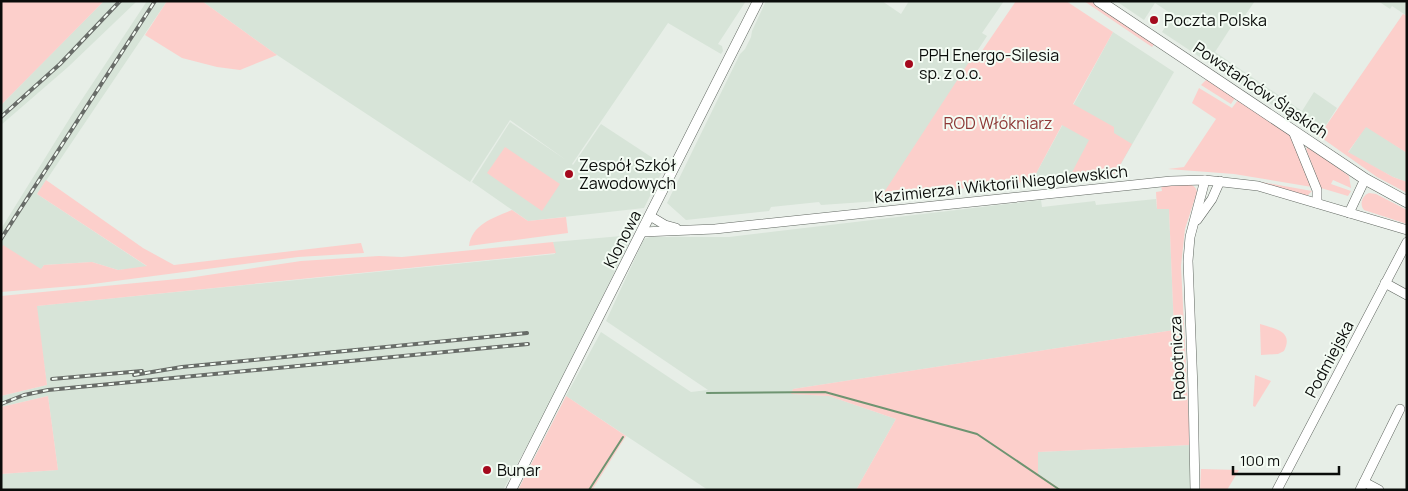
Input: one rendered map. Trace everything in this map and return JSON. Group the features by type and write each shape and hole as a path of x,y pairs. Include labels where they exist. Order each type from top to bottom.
{"main road":[{"name":"Powstańców Śląskich","path":"1099,1 1365,179 1407,202"}],"street":[{"name":"Klonowa","path":"511,490 758,1"},
{"path":"1293,130 1317,190 1317,203"},
{"path":"1348,213 1365,179"},
{"name":"Kazimierza i Wiktorii Niegolewskich","path":"642,232 715,229 1171,181 1205,180 1258,186 1407,230"},
{"name":"Robotnicza","path":"1195,490 1188,243 1205,180"},
{"name":"Robotnicza","path":"1193,227 1212,199 1220,182"},
{"path":"650,216 665,225 686,230"},
{"name":"Podmiejska","path":"1277,490 1407,242"},
{"path":"1385,283 1407,295"},
{"path":"1379,490 1362,486 1400,409"}],"shaded area":[{"path":"104,1 137,1 68,67 1,125 1,105"},
{"path":"147,1 167,1 37,194 148,267 118,270 92,262 44,265 41,270 3,246 1,249 1,229 73,113"},
{"path":"202,1 746,1 718,44 722,46 723,51 721,54 668,23 572,164 601,124 665,166 644,208 528,221 472,182 510,122 566,160 510,120 470,182 277,55"},
{"path":"766,1 882,1 901,14 909,1 1004,1 982,33 987,36 879,201 821,205 819,202 771,207 769,211 686,220 667,203 740,54 751,37"},
{"path":"1116,1 1255,1 1239,24 1235,21 1215,52 1302,111 1314,92 1337,108 1319,136 1162,32 1173,15 1155,3 1144,20"},
{"path":"1378,1 1407,1 1407,16 1392,6 1390,9"},
{"path":"1113,32 1174,72 1115,174 1032,181"},
{"path":"1366,126 1407,153 1407,182 1393,177 1348,153"},
{"path":"1156,199 1157,209 1169,209 1174,330 793,389 792,394 829,396 896,419 856,490 708,490 566,396 601,332 691,392 708,390 606,321 644,239 650,237 729,237 1041,200 1042,207 1095,201 1096,205"},
{"path":"633,235 539,424 503,490 1,490 1,474 58,470 48,396 1,407 1,396 47,385 36,306 555,254 553,242"},
{"path":"1190,445 1191,490 1062,490 1038,474 1038,452"}],"green space":[{"path":"1,1 104,1 1,105"},
{"path":"167,1 202,1 277,55 240,70 217,67 182,58 145,35"},
{"name":"ROD Włókniarz","path":"1016,1 1066,1 1113,32 1073,104 1114,127 1114,133 1132,144 1115,174 1069,178 1089,140 1062,125 1032,181 881,197 971,59 975,61"},
{"path":"1084,1 1092,1 1155,43 1152,47"},
{"path":"1403,14 1407,16 1407,153 1366,127 1348,152 1393,177 1407,182 1407,193 1377,177 1319,136"},
{"path":"1207,79 1235,98 1231,104 1201,85"},
{"path":"1199,88 1232,108 1238,100 1287,132 1291,137 1312,187 1234,174 1168,169 1184,167 1216,119 1192,103"},
{"path":"1306,145 1349,176 1351,188 1333,180 1331,184 1351,191 1348,196 1321,188"},
{"path":"505,147 560,184 542,211 487,173"},
{"path":"46,180 143,248 174,265 361,243 364,253 298,257 85,285 1,292 1,249 3,245 41,269 44,265 92,262 118,270 147,266 37,194"},
{"path":"1261,182 1312,191 1307,196 1260,184"},
{"path":"1186,183 1195,187 1197,192 1185,229 1181,266 1190,445 1038,452 1038,474 1062,490 856,490 896,419 829,396 791,394 793,389 1174,330 1169,209 1157,209 1156,192 1162,191 1161,186"},
{"path":"1369,193 1376,194 1407,210 1407,224 1364,210 1362,200"},
{"path":"512,210 528,221 566,217 568,233 469,246 474,232 479,227 491,219"},
{"path":"553,242 556,253 37,306 47,385 1,396 1,296 188,278 301,261 379,256 402,257"},
{"path":"1260,324 1277,329 1285,335 1287,339 1284,351 1278,354 1261,355"},
{"path":"1255,375 1271,381 1255,407 1253,406"},
{"path":"48,396 58,470 1,474 1,407"},
{"path":"566,396 626,436 592,490 518,490"},
{"path":"1201,469 1239,470 1227,490 1200,490"}],"waterway":[{"path":"707,393 825,392 977,434 1060,490"},
{"path":"589,490 623,437"}],"railway":[{"path":"1,117 60,64 120,1"},
{"path":"1,239 155,1"},
{"path":"134,375 182,367 527,333"},
{"path":"1,404 24,395 48,390 528,344"},
{"path":"52,379 142,371"}],"place":[{"name":"Poczta Polska","path":"1154,20"},
{"name":"PPH Energo-Silesia sp. z o.o.","path":"909,64"},
{"name":"Zespół Szkół Zawodowych","path":"569,174"},
{"name":"Bunar","path":"487,470"}]}
